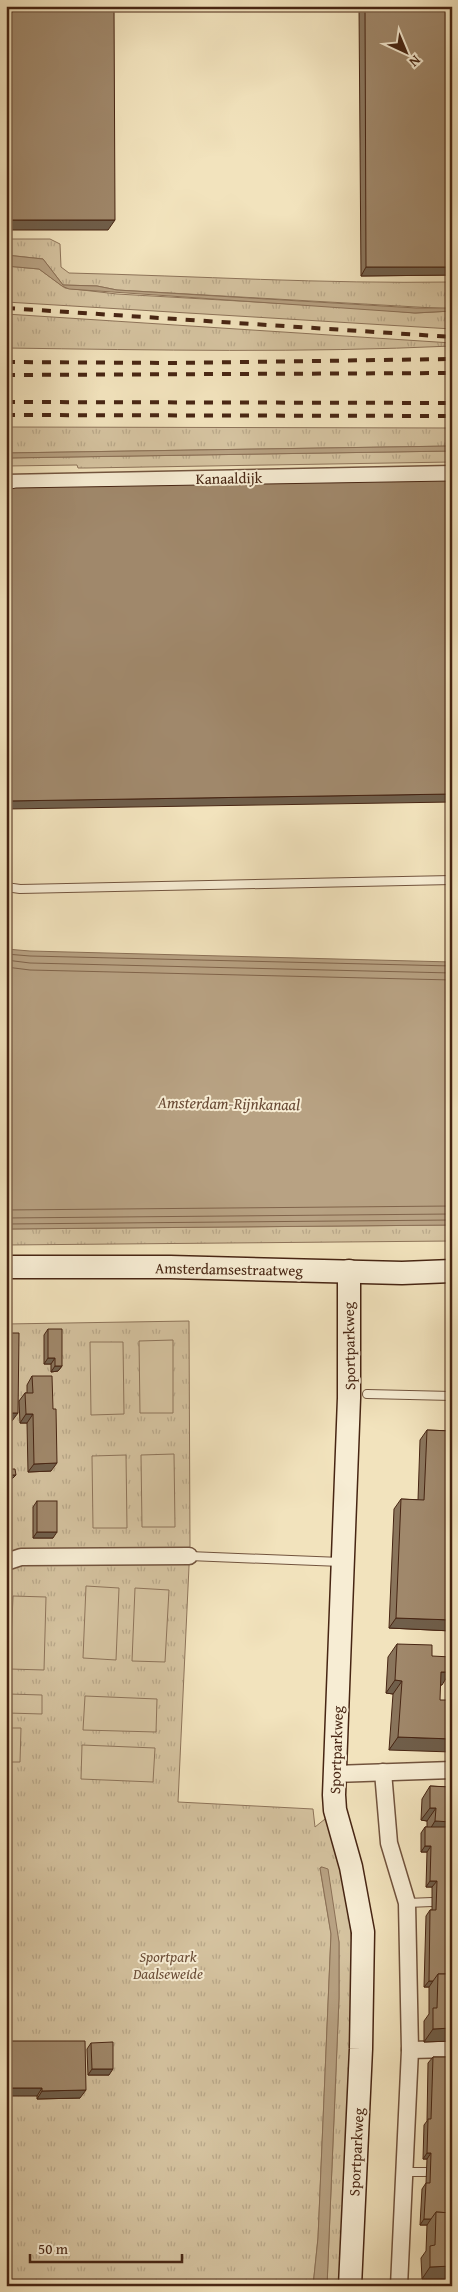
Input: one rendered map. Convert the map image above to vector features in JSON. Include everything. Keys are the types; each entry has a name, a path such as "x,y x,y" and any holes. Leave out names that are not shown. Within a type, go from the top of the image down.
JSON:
{"street":[{"name":"Kanaaldijk","path":"6,483 452,474"},
{"name":"Amsterdamsestraatweg","path":"6,1267 452,1271"},
{"name":"Sportparkweg","path":"349,1271 349,1398 334,1774 336,1810 351,1867 363,1932 361,2049 350,2286"},
{"path":"6,1562 21,1557 189,1556"},
{"path":"334,1774 452,1770"},
{"path":"383,1772 389,1843 407,1903 410,2050 399,2286"},
{"path":"410,2050 452,2049"}],"lane":[{"path":"6,887 20,889 452,880"},
{"path":"367,1394 452,1396"},
{"path":"189,1556 343,1562"},
{"path":"407,1903 432,1902"},
{"path":"403,2172 426,2172"}],"green space":[{"path":"6,239 50,239 60,244 61,267 69,273 308,281 452,282 452,309 117,290 97,286 63,285 43,259 6,255"},
{"path":"6,266 39,269 65,288 117,294 361,308 415,313 452,311 452,329 6,302"},
{"path":"6,314 452,343 452,346 285,350 6,348"},
{"path":"6,427 452,428 452,446 6,453"},
{"path":"452,451 452,462 86,468 78,468 77,465 7,466 6,469 6,458"},
{"path":"452,1225 452,1241 6,1245 6,1229"},
{"name":"Sportpark Daalseweide","path":"189,1321 190,1545 178,1802 313,1809 315,1827 330,1815 349,1913 354,1969 341,2286 327,2286 339,1998 339,1942 322,1867 320,1868 331,1934 318,2238 313,2286 6,2286 6,1324"},
{"path":"173,1340 173,1413 140,1413 139,1341"},
{"path":"90,1342 123,1342 124,1414 91,1415"},
{"path":"174,1454 175,1527 142,1527 141,1455"},
{"path":"126,1455 127,1528 93,1528 92,1456"},
{"path":"86,1586 119,1588 116,1660 83,1658"},
{"path":"135,1588 169,1590 165,1662 132,1661"},
{"path":"13,1596 46,1597 44,1670 10,1669"},
{"path":"9,1694 42,1695 42,1714 8,1713"},
{"path":"85,1696 157,1699 156,1732 83,1730"},
{"path":"6,1728 21,1728 20,1762 6,1762"},
{"path":"82,1745 155,1748 153,1782 81,1779"}],"water":[{"path":"6,255 43,259 63,285 416,308 448,308 452,309 452,311 415,313 69,289 62,286 39,269 6,266"},
{"path":"452,446 452,451 6,458 6,453"},
{"name":"Amsterdam-Rijnkanaal","path":"6,949 452,962 452,1225 6,1229"},
{"path":"320,1868 328,1869 339,1942 339,1998 327,2286 313,2286 318,2238 331,1934"}],"building":[{"path":"6,6 114,6 115,220 6,220"},
{"path":"365,6 452,6 452,267 366,267"},
{"path":"452,481 452,794 6,801 6,490 16,488"},
{"path":"48,1329 62,1329 62,1366 55,1366 55,1358 48,1358"},
{"path":"6,1333 19,1333 18,1413 6,1413"},
{"path":"32,1376 52,1376 53,1409 56,1409 57,1463 34,1464 33,1414 26,1414 25,1393 33,1393"},
{"path":"427,1430 452,1431 452,1620 396,1618 401,1499 424,1500"},
{"path":"9,1469 15,1469 16,1475 9,1475"},
{"path":"37,1501 57,1501 57,1532 37,1532"},
{"path":"397,1644 432,1645 432,1656 451,1657 450,1672 441,1672 440,1700 452,1700 452,1739 398,1737 402,1681 395,1680"},
{"path":"450,1781 452,1781 452,1822 435,1821 436,1808 430,1808 430,1786 450,1787"},
{"path":"425,1827 452,1827 452,1974 438,1974 433,1981 429,1981 430,1910 436,1910 437,1881 430,1881 431,1846 425,1846"},
{"path":"438,1974 452,1974 452,2028 433,2029 433,2008 437,2008"},
{"path":"6,2041 85,2041 86,2090 42,2091 42,2088 6,2088"},
{"path":"113,2042 113,2069 92,2069 91,2043"},
{"path":"433,2057 452,2057 452,2154 450,2184 452,2184 452,2213 436,2212 431,2219 424,2219 426,2183 430,2183 431,2153 427,2153 428,2119 431,2119"},
{"path":"436,2212 452,2213 452,2266 430,2267 430,2246 435,2245"}],"railway":[{"path":"6,308 452,337"},
{"path":"6,362 174,363 452,359"},
{"path":"6,375 452,373"},
{"path":"6,402 452,403"},
{"path":"6,415 452,416"}]}
